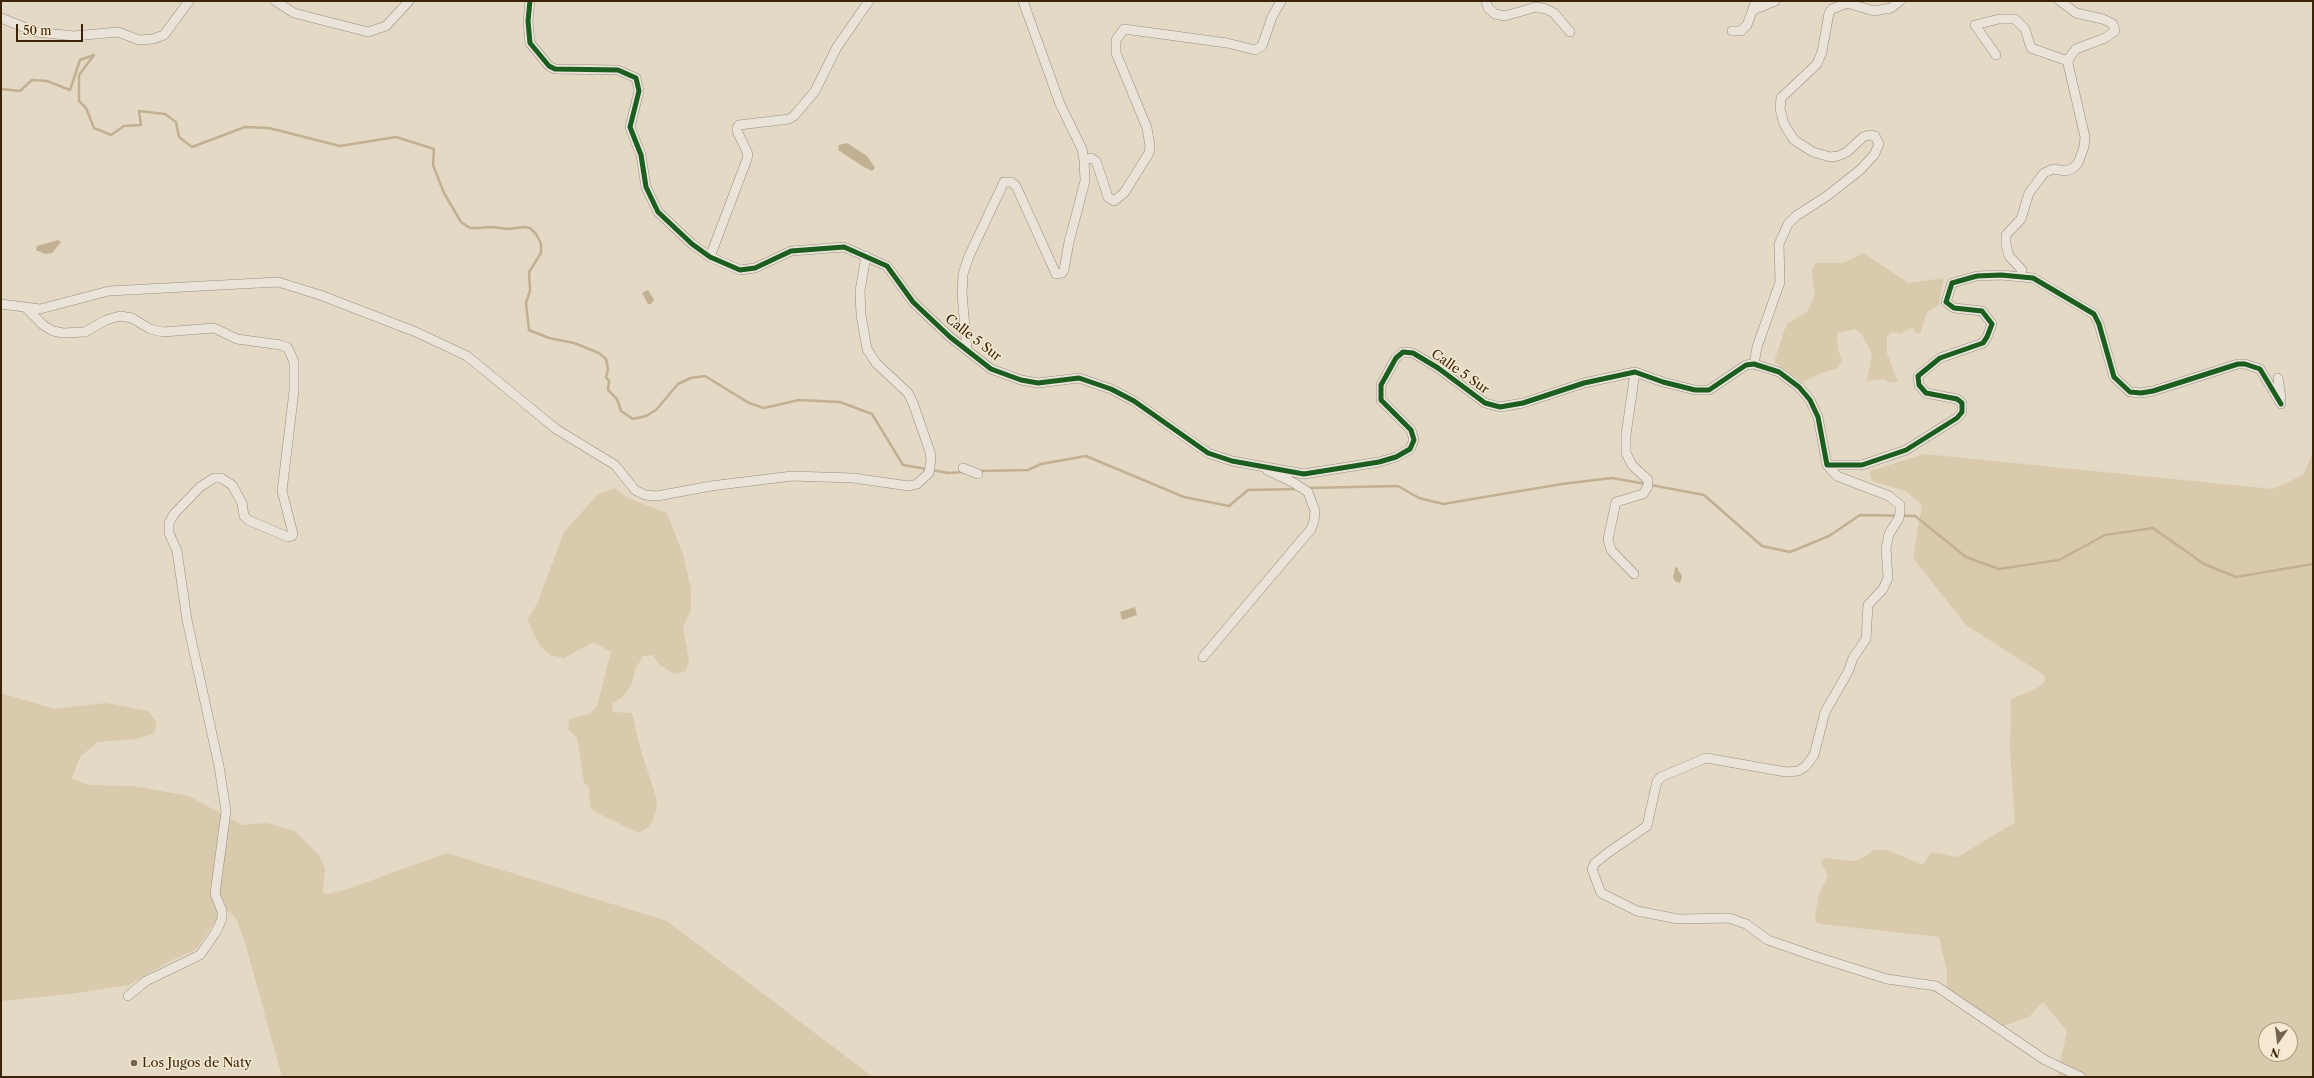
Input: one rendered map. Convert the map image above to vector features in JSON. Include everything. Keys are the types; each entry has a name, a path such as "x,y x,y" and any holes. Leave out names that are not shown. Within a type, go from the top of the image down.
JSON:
{"street":[{"path":"1,18 36,32 74,36 118,32 139,40 153,39 164,35 189,1"},
{"path":"275,1 294,13 368,32 386,26 409,1"},
{"name":"Calle 5 Sur","path":"530,1 528,21 530,43 550,66 555,69 618,70 636,78 639,91 630,127 640,155 646,186 658,212 692,244 710,257 740,270 754,268 791,251 844,247 887,266 913,302 950,337 991,369 1021,380 1038,382 1079,378 1111,389 1134,401 1208,453 1261,467 1282,469 1304,474 1379,462 1410,449 1414,440 1411,430 1381,400 1381,385 1396,358 1403,352 1413,353 1438,368 1485,404 1500,407 1523,403 1584,383 1635,372"},
{"path":"710,257 747,159 748,154 737,128 739,125 789,119 794,116 815,91 837,47 869,1"},
{"path":"967,350 962,294 963,274 969,256 1004,182 1016,186 1056,274 1062,274 1085,181 1084,160 1044,62 1023,1"},
{"path":"1084,160 1091,158 1096,161 1108,197 1114,201 1124,193 1149,152 1150,146 1147,128 1116,53 1116,40 1124,29 1227,43 1255,50 1262,46 1272,17 1281,1"},
{"path":"1486,1 1488,8 1495,14 1505,16 1536,7 1546,8 1554,13 1570,32"},
{"path":"1732,31 1741,31 1747,25 1755,5 1775,1"},
{"path":"2020,276 2022,270 2009,256 2006,245 2006,235 2020,219 2029,193 2044,173 2053,169 2066,170 2073,168 2078,163 2084,147 2084,137 2068,61 2070,55 2076,49 2114,34 2116,29 2113,24 2103,19 2070,10 2060,1"},
{"path":"1754,364 1757,347 1780,282 1778,261 1779,244 1788,224 1796,216 1826,196 1860,170 1874,156 1879,144 1875,136 1870,135 1863,137 1847,152 1838,156 1830,157 1813,152 1794,140 1784,124 1780,109 1781,98 1817,64 1822,52 1829,13 1832,9 1847,4 1874,11 1891,8 1895,2"},
{"path":"1996,55 1975,25 1999,19 2015,19 2026,29 2031,48 2068,61"},
{"path":"1,304 40,309 58,306 109,291 270,282 285,284 320,295 416,332 467,356 556,429 615,465 635,490 645,495 657,496 727,483 792,476 853,478 909,486 917,484 930,471 930,452 908,393 876,363 867,349 861,315 860,291 866,256"},
{"path":"1827,465 1862,465 1906,450 1957,418 1962,412 1962,403 1957,399 1926,393 1919,385 1918,376 1940,358 1983,343 1992,324 1982,311 1954,308 1946,302 1952,283 1977,276 2020,276 2033,278 2050,286 2094,314 2099,324 2114,377 2130,392 2141,394 2238,364 2245,364 2260,369 2281,404 2278,378"},
{"path":"26,308 44,325 53,331 63,333 85,332 106,320 120,316 132,318 150,329 162,332 214,328 237,339 281,345 288,348 294,362 294,391 282,491 293,534 292,536 288,537 248,520 244,516 242,503 232,485 221,478 214,478 200,487 174,514 169,523 169,533 176,551 187,620 224,796 226,811 215,894 222,919 216,932 200,955 146,981 128,996"},
{"path":"1634,574 1611,550 1608,539 1616,502 1644,494 1648,483 1632,465 1626,453 1626,435 1635,372 1663,382 1699,391 1709,390 1746,365 1754,364 1779,372 1799,387 1810,400 1818,417 1827,465 1837,476 1889,496 1900,505 1899,515 1889,534 1886,548 1888,578 1883,589 1868,605 1866,639 1853,658 1848,672 1824,712 1814,755 1806,766 1798,771 1786,772 1706,758 1677,769 1657,781 1647,826 1609,852 1595,863 1592,869 1601,894 1637,911 1678,919 1729,918 1746,924 1768,940 1817,957 1887,979 1936,986 2045,1060 2081,1077"},
{"path":"1203,656 1311,529 1315,511 1308,492 1261,467"},
{"path":"963,468 978,474"}],"shaded area":[{"path":"847,143 867,156 875,168 872,171 838,150 839,145"},
{"path":"58,240 61,242 52,253 45,254 36,250 37,246"},
{"path":"1864,253 1908,283 1944,278 1939,305 1927,312 1920,334 1915,333 1913,327 1900,334 1892,332 1887,336 1887,353 1898,382 1891,383 1884,379 1867,381 1872,354 1862,335 1855,329 1837,333 1838,350 1842,360 1838,368 1821,373 1803,382 1774,362 1788,323 1807,312 1815,295 1812,270 1815,263 1843,263"},
{"path":"648,290 654,300 651,304 648,304 642,293"},
{"path":"2313,453 2313,1077 2057,1077 2067,1031 2043,1002 2029,1017 2003,1026 1947,988 1947,971 1939,937 1821,924 1816,922 1815,917 1818,897 1828,876 1821,863 1824,858 1855,861 1873,850 1888,850 1923,865 1931,852 1958,857 2015,822 2010,750 2011,699 2039,687 2045,681 2044,675 1966,625 1913,558 1922,505 1906,491 1872,481 1870,471 1924,454 2273,489 2303,475"},
{"path":"614,488 628,498 667,513 684,557 691,590 691,610 683,628 689,660 686,671 674,674 660,665 652,655 643,656 636,668 631,686 621,698 612,703 613,712 632,713 639,744 657,800 656,812 653,820 648,827 639,833 595,812 590,807 589,786 584,783 577,738 568,729 569,719 590,714 597,706 611,652 593,642 564,658 550,655 540,646 527,619 537,604 564,532 598,494"},
{"path":"1675,567 1678,568 1682,576 1680,583 1675,581 1673,578"},
{"path":"1135,607 1137,615 1122,620 1120,612"},
{"path":"1,693 54,709 106,703 148,711 157,722 154,733 137,739 97,742 80,757 72,778 88,785 133,786 189,796 242,825 267,823 295,831 319,855 325,868 323,892 327,894 345,890 447,853 667,921 873,1077 282,1077 246,946 237,920 229,911 212,926 197,949 166,963 129,985 70,994 1,1001"}],"waterway":[{"path":"1,89 20,91 32,80 47,81 70,90 80,60 94,55 79,75 79,101 86,108 94,128 111,135 124,126 141,125 139,111 165,114 176,122 179,137 192,147 245,127 269,128 340,146 396,137 434,149 433,165 444,193 461,222 470,228 492,227 508,229 524,227 530,228 536,234 541,243 541,253 529,272 530,291 526,303 529,330 549,338 574,343 599,353 606,359 608,369 606,377 609,381 608,390 617,399 621,411 633,419 646,416 656,410 678,384 691,378 705,376 749,403 764,408 799,400 840,402 872,414 903,465 927,469"},
{"path":"977,471 1028,470 1041,464 1086,456 1184,497 1229,506 1248,490 1297,489"},
{"path":"932,470 948,473 964,472"},
{"path":"1308,488 1398,486 1419,498 1443,504 1562,484 1612,478 1646,484"},
{"path":"1651,485 1704,495 1762,546 1790,552 1829,536 1860,515 1915,516 1966,557 1999,569 2059,560 2105,535 2153,528 2204,564 2236,577 2313,564"}],"cycle path":[{"path":"530,1 528,21 530,43 549,66 555,69 618,70 636,78 639,91 630,127 641,155 646,187 658,212 692,244 710,257 740,270 755,268 791,251 844,247 887,266 913,302 950,337 991,369 1021,380 1038,383 1079,378 1111,389 1134,401 1208,453 1232,461 1304,474 1379,462 1396,457 1410,449 1414,440 1411,430 1381,400 1381,385 1396,358 1403,352 1413,353 1438,368 1485,403 1500,407 1523,403 1584,383 1635,372 1663,382 1695,390 1709,390 1746,365 1754,364 1779,372 1799,387 1810,400 1818,417 1827,465 1862,465 1906,450 1957,418 1962,412 1962,403 1957,399 1926,393 1919,385 1918,376 1940,358 1983,343 1987,337 1992,324 1982,311 1954,308 1946,302 1952,283 1977,276 2001,275 2033,278 2094,314 2099,324 2114,377 2130,392 2141,393 2153,391 2238,364 2245,364 2260,369 2281,404"}],"place":[{"name":"Los Jugos de Naty","path":"134,1063"}]}
